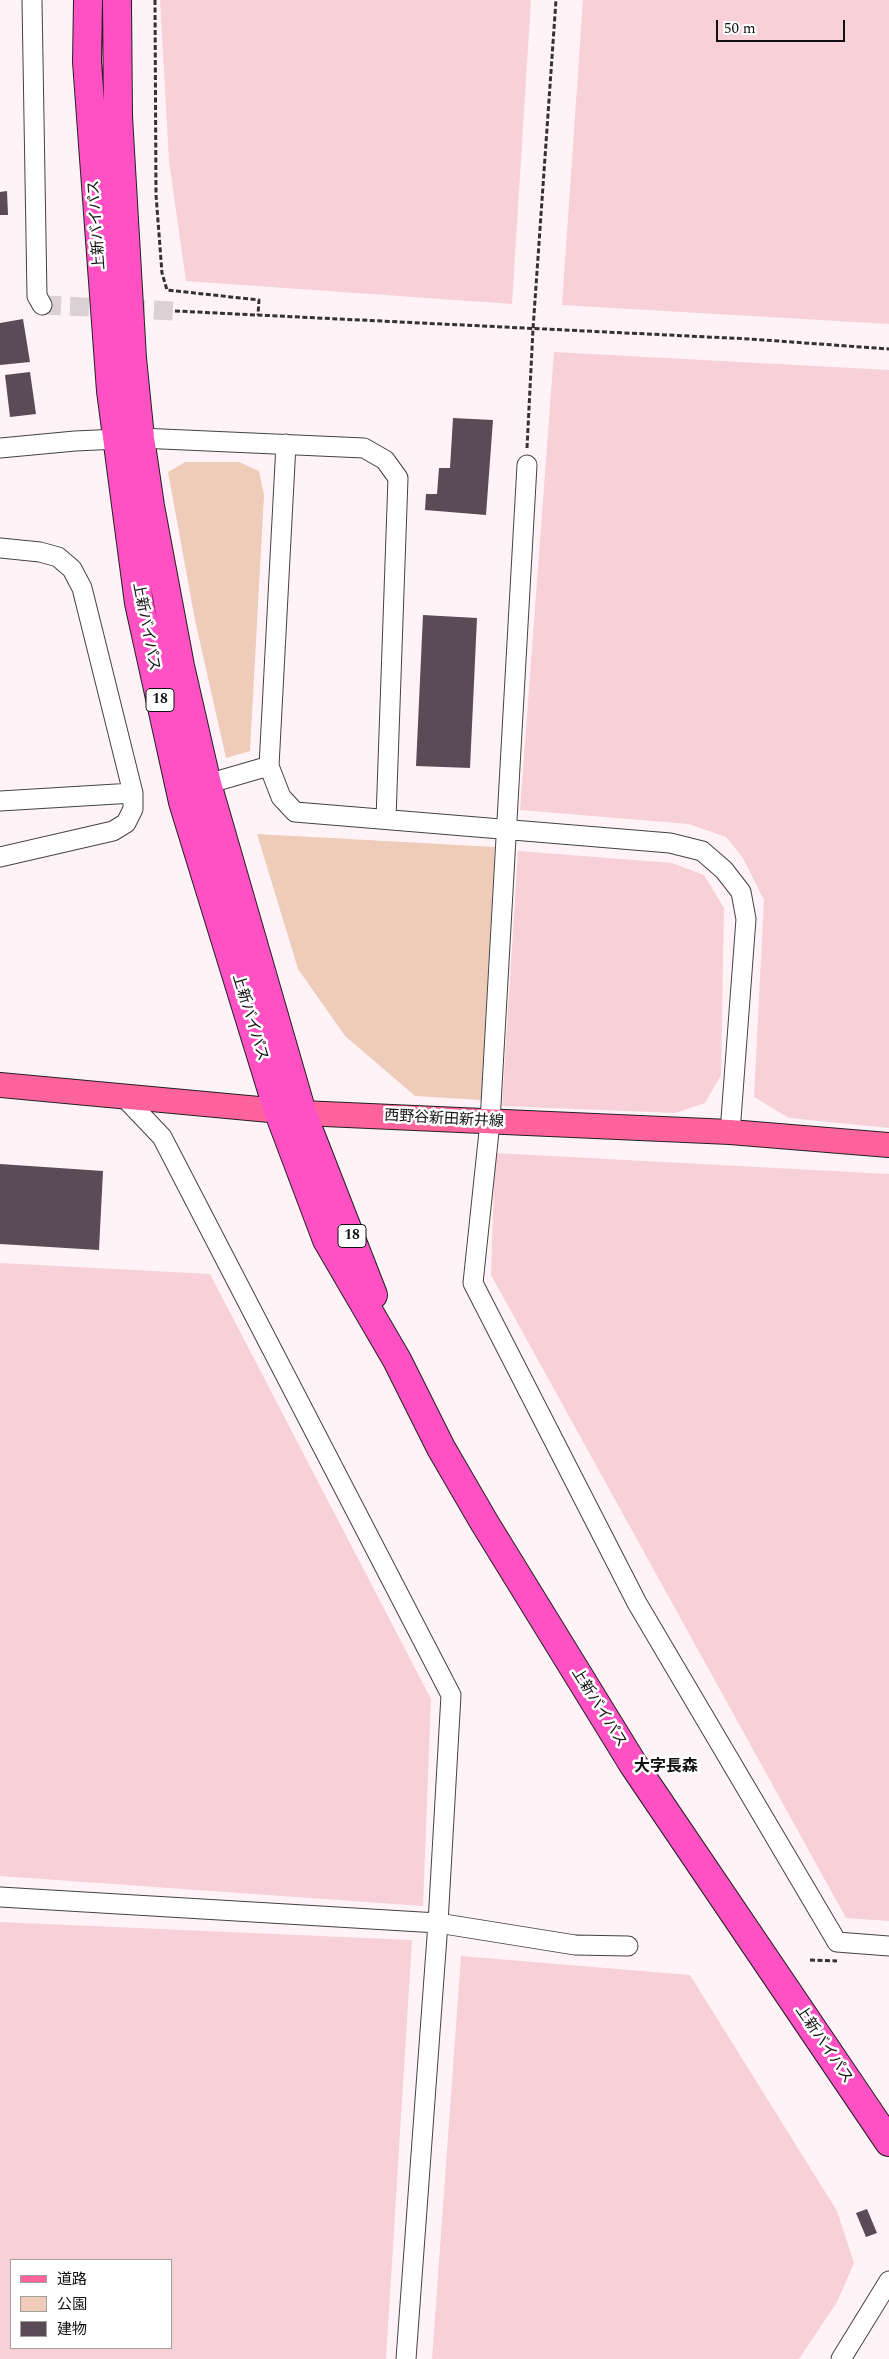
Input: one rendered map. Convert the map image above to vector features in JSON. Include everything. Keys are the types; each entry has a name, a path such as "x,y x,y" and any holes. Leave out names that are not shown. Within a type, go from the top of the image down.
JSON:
{"highway":[{"name":"上新バイパス","path":"88,0 87,62 93,158 128,439 139,603 183,802 290,1111"},
{"name":"上新バイパス","path":"117,0 118,116 132,358 128,439 207,784 290,1111 327,1240 396,1360 445,1456 628,1756 889,2142"}],"main road":[{"name":"西野谷新田新井線","path":"0,1085 290,1111 730,1132 889,1145"}],"street":[{"path":"32,0 37,296 42,305"},
{"path":"0,448 128,439 364,448 385,460 398,478 386,819"},
{"path":"286,444 268,766 281,797 295,812 670,843 702,850 724,870 741,892 746,919 730,1132"},
{"path":"527,465 490,1122 473,1283 637,1602 837,1942 889,1946"},
{"path":"0,548 40,552 58,557 72,569 82,588 133,793 133,809 126,823 113,831 0,857"},
{"path":"207,784 268,766"},
{"path":"0,801 133,793"},
{"path":"122,1095 162,1137 451,1695 438,1923 406,2359"},
{"path":"0,1897 438,1923 575,1945 628,1946"},
{"path":"841,2359 889,2281"}],"path":[{"path":"155,0 156,195 162,273 166,290 259,300 258,315"},
{"path":"527,465 533,330 556,0"},
{"path":"175,311 533,330 750,339 889,349"}],"shaded area":[{"path":"160,0 531,0 512,304 186,281 169,161"},
{"path":"583,0 889,0 889,324 562,305"},
{"path":"554,352 889,370 889,1128 789,1118 754,1097 764,900 743,858 726,837 689,824 520,810"},
{"path":"518,851 672,863 704,875 724,908 721,1075 705,1103 675,1113 502,1106"},
{"path":"495,1153 889,1174 889,1921 846,1918 491,1275"},
{"path":"0,1263 210,1274 431,1699 423,1906 0,1876"},
{"path":"0,1922 412,1940 386,2359 0,2359"},
{"path":"461,1956 690,1975 837,2211 854,2263 837,2302 799,2359 432,2359"}],"green space":[{"path":"185,462 239,462 259,471 264,495 250,751 226,758 195,620 168,472"},
{"path":"257,834 495,847 481,1100 415,1096 345,1036 298,969"}],"building":[{"path":"7,191 8,215 0,215 0,192"},
{"path":"23,319 30,362 0,365 0,323"},
{"path":"30,372 36,414 10,417 5,375"},
{"path":"453,418 493,420 486,515 425,510 426,494 437,494 439,468 450,468"},
{"path":"423,615 477,618 470,768 416,766"},
{"path":"0,1164 103,1171 99,1250 0,1244"},
{"path":"867,2209 877,2233 866,2237 856,2213"}],"tunnel":[{"path":"42,305 175,311"}],"district":[{"name":"大字長森","path":"666,1768"}]}
